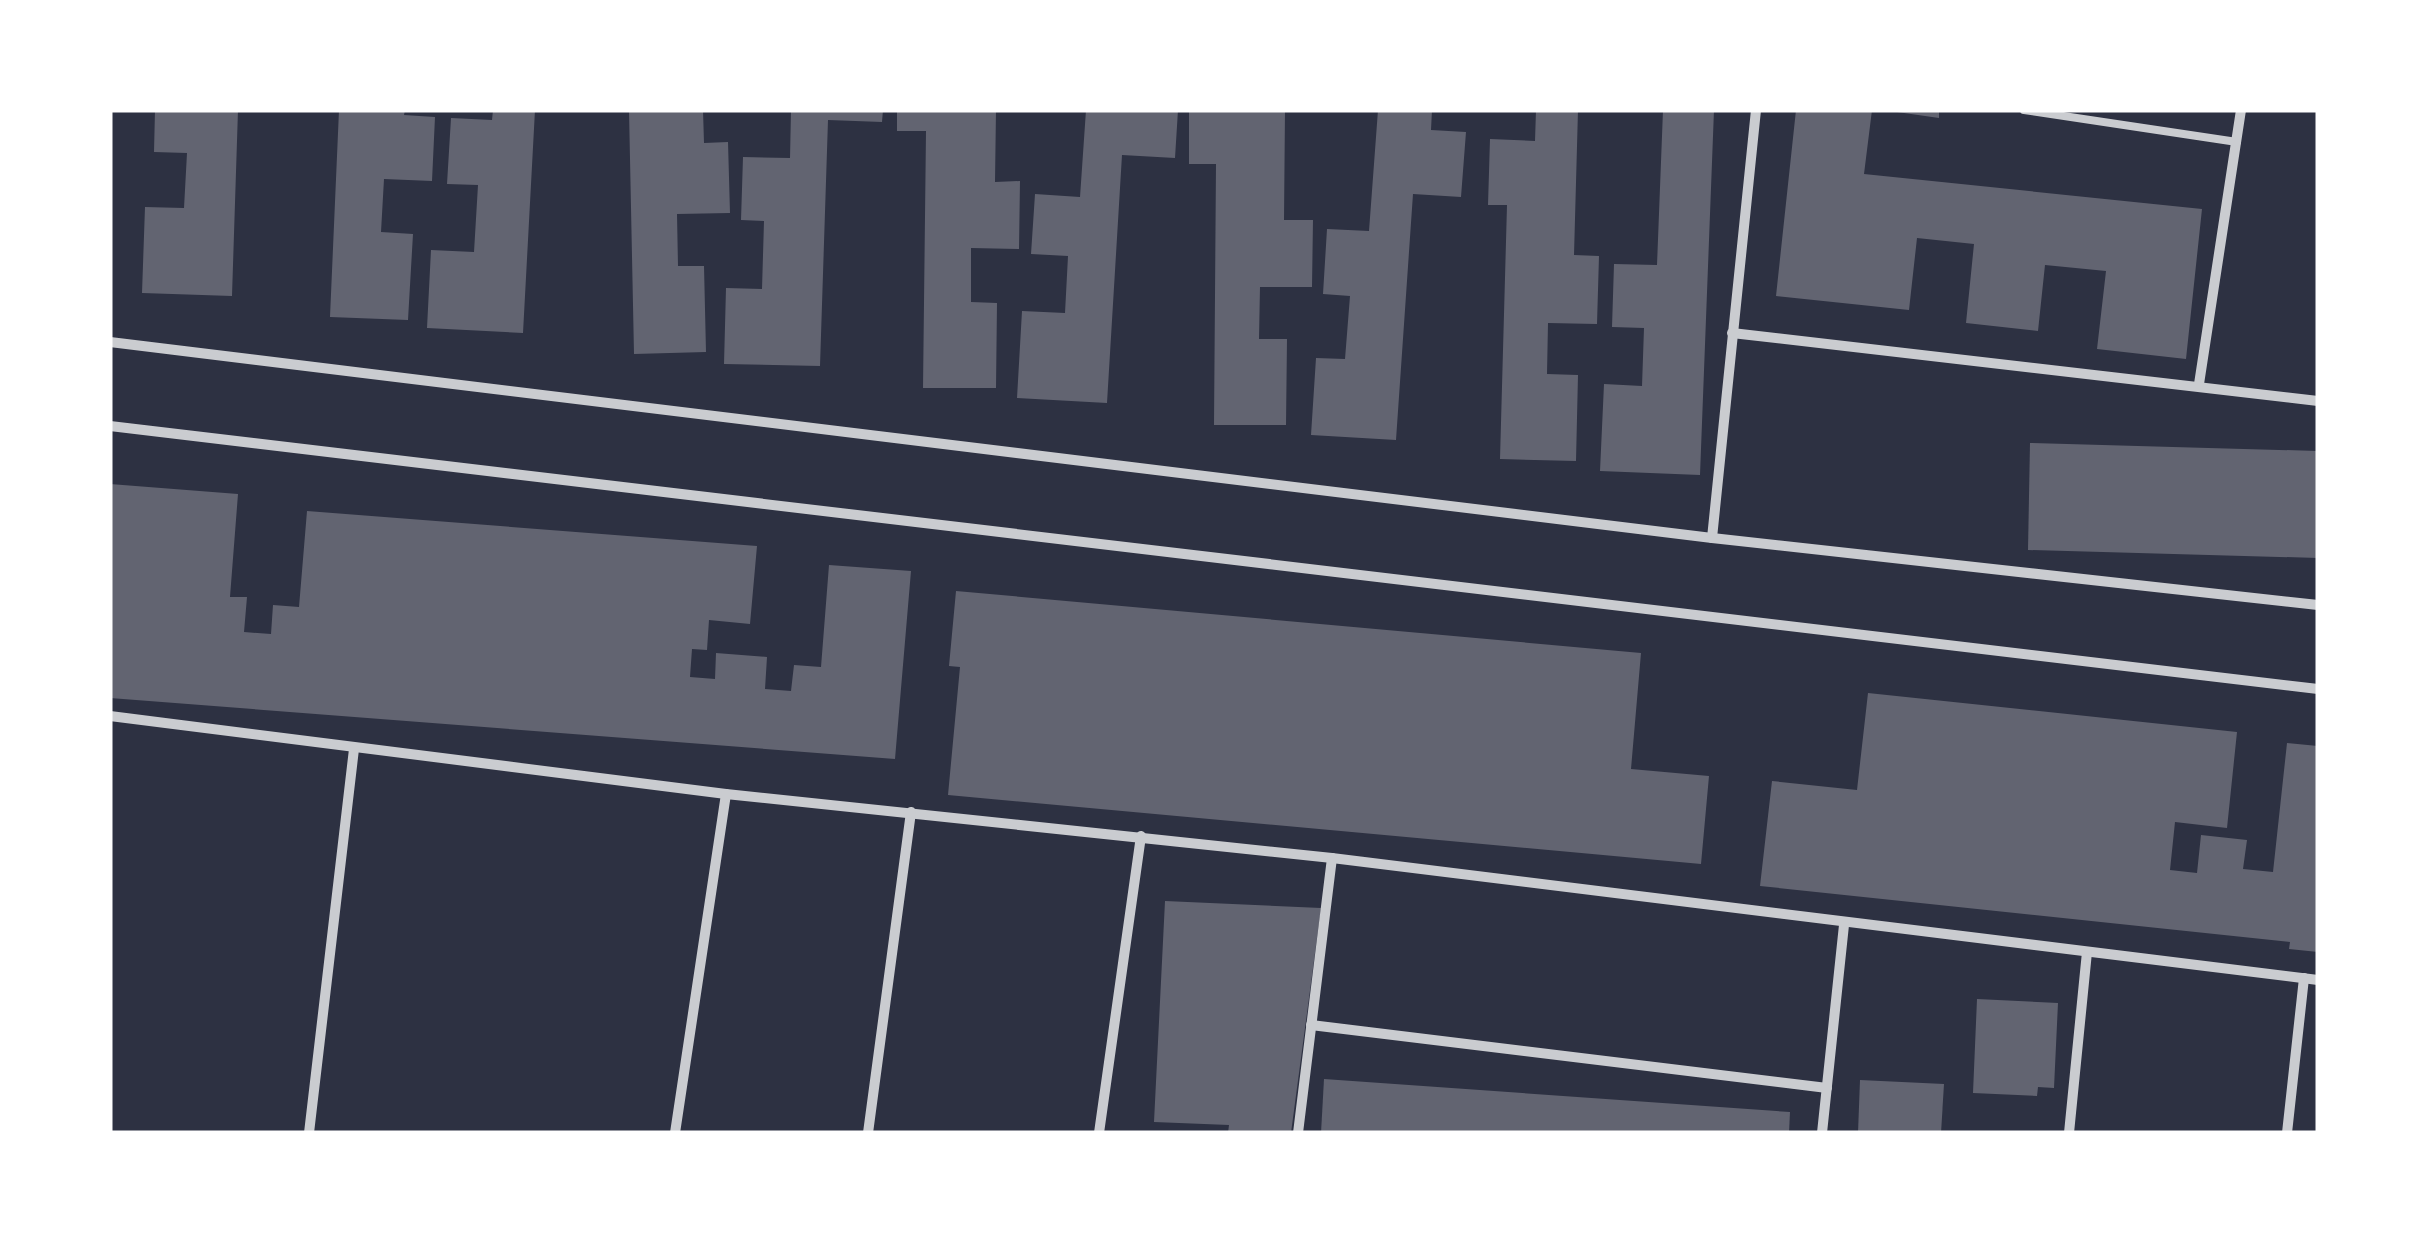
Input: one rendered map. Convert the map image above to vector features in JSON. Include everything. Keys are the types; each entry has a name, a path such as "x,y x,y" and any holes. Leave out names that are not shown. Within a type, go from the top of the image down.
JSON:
{"street":[{"path":"1712,538 1756,110"},
{"path":"2199,384 2241,110"},
{"path":"1732,333 2199,384 2318,401"},
{"path":"110,342 1712,538 2318,605"},
{"path":"110,426 2318,689"},
{"path":"110,716 726,794 1332,858 1844,925 2318,980"},
{"path":"309,1133 354,749"},
{"path":"676,1133 726,794"},
{"path":"868,1133 910,812"},
{"path":"1099,1133 1141,836"},
{"path":"1298,1133 1332,858"},
{"path":"1822,1133 1844,925"},
{"path":"2068,1133 2087,952"},
{"path":"2287,1133 2304,978"},
{"path":"1310,1024 1828,1088"}],"lane":[{"path":"2024,110 2236,142"}],"building":[{"path":"155,110 238,110 232,296 142,293 145,207 184,208 187,153 154,152"},
{"path":"339,110 405,110 404,115 435,117 432,181 384,179 381,232 413,234 408,320 330,317"},
{"path":"493,110 535,110 523,333 427,328 431,250 474,252 478,185 447,184 451,118 492,120"},
{"path":"629,110 703,110 704,143 728,142 730,213 677,214 678,266 704,266 706,352 634,354"},
{"path":"791,110 883,110 882,122 828,120 820,366 724,364 726,288 762,289 764,221 741,220 743,157 790,158"},
{"path":"897,110 996,110 995,182 1020,181 1019,249 971,248 971,302 997,303 996,388 923,388 926,131 897,131"},
{"path":"1086,110 1178,110 1175,158 1122,155 1107,403 1017,398 1022,311 1065,313 1068,256 1031,254 1035,194 1080,197"},
{"path":"1189,110 1285,110 1284,220 1313,220 1312,287 1260,287 1259,339 1287,339 1286,425 1214,425 1216,164 1189,164"},
{"path":"1378,110 1432,110 1431,130 1466,132 1461,197 1413,194 1396,440 1311,435 1316,358 1345,359 1350,296 1323,294 1327,229 1369,231"},
{"path":"1536,110 1578,110 1574,255 1599,256 1597,324 1548,323 1547,374 1578,375 1576,461 1500,459 1507,205 1488,205 1490,139 1535,141"},
{"path":"1663,110 1714,110 1700,475 1600,471 1604,384 1642,386 1644,328 1612,327 1614,264 1657,265"},
{"path":"1796,110 1872,110 1864,174 2202,209 2186,359 2097,349 2106,271 2045,265 2038,331 1966,323 1974,244 1917,238 1909,310 1776,296"},
{"path":"1883,110 1939,110 1939,118"},
{"path":"2030,443 2318,451 2318,558 2028,550"},
{"path":"110,484 238,494 230,597 247,597 244,632 271,634 273,605 299,607 307,511 757,546 750,624 709,620 707,650 692,649 690,677 715,679 716,653 767,657 765,689 791,691 794,665 821,667 829,565 911,571 895,759 110,698"},
{"path":"956,591 1641,653 1631,769 1709,776 1701,864 948,795 960,667 949,666"},
{"path":"1868,693 2237,732 2227,828 2175,822 2170,870 2197,873 2201,835 2247,840 2243,869 2273,872 2287,743 2318,746 2318,952 2289,949 2290,942 1760,886 1772,781 1857,790"},
{"path":"1165,901 1321,908 1291,1133 1228,1133 1229,1125 1154,1122"},
{"path":"1977,999 2058,1003 2054,1088 2038,1087 2037,1096 1973,1093"},
{"path":"1324,1079 1790,1112 1789,1133 1321,1133"},
{"path":"1860,1080 1944,1084 1941,1133 1858,1133"}]}
